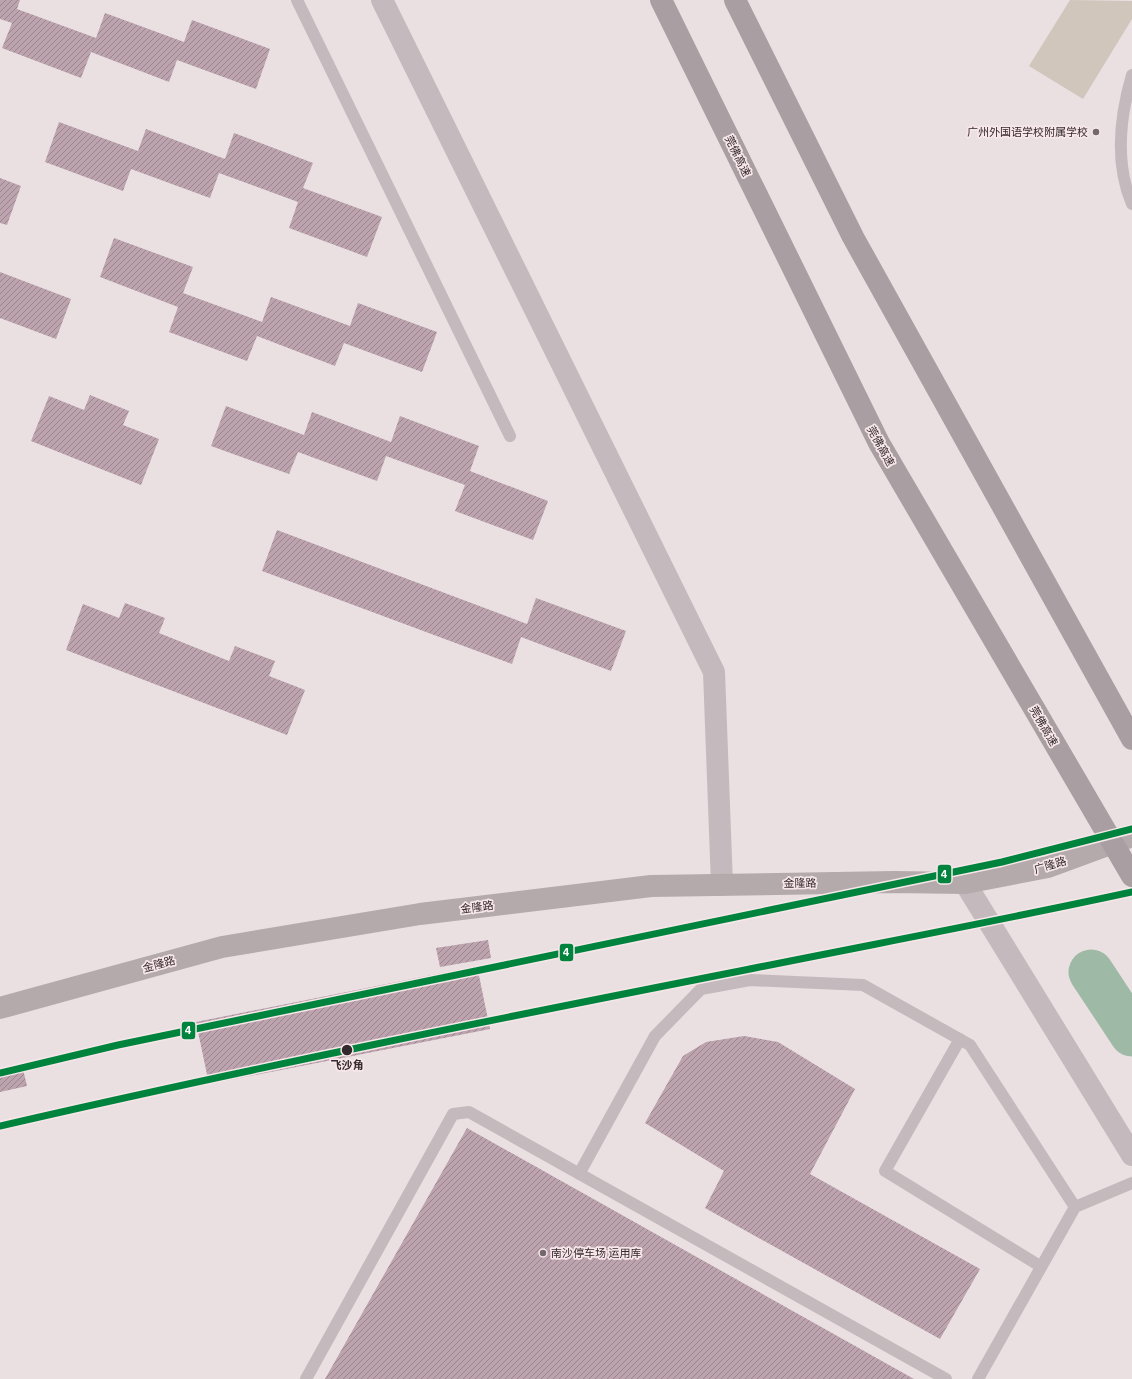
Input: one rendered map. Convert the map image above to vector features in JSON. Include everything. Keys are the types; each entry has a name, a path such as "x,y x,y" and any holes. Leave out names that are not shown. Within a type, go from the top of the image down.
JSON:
{"highway":[{"name":"莞佛高速","path":"662,0 879,443 1132,876"},
{"path":"735,0 853,237 1132,739"}],"main road":[{"name":"广隆路","path":"965,883 1048,867 1132,836"},
{"name":"金隆路","path":"0,1008 222,947 428,913 651,886 894,882 965,883"}],"street":[{"path":"382,0 714,672 722,885"},
{"path":"965,883 1132,1155"}],"lane":[{"path":"297,0 510,436"},
{"path":"1132,75 1125,100 1121,134 1123,169 1132,204"},
{"path":"579,1174 655,1036 701,989 750,980 863,986 970,1045 1075,1207"},
{"path":"960,1039 885,1171 1040,1266"},
{"path":"306,1379 453,1114 469,1112 946,1379"},
{"path":"978,1379 1040,1266 1075,1207 1132,1183"}],"shaded area":[{"path":"1070,0 1132,1 1132,19 1083,99 1029,66"}],"building":[{"path":"0,0 20,0 17,9 96,38 105,13 184,42 192,20 270,49 256,89 177,60 169,82 91,52 81,78 2,48 12,23 0,19"},
{"path":"59,122 138,151 146,129 225,159 234,133 313,163 303,188 382,217 367,257 289,228 298,202 219,173 210,198 131,169 123,191 45,162"},
{"path":"0,178 21,186 7,225 0,223"},
{"path":"114,238 193,267 183,293 262,322 271,297 350,326 358,303 437,332 422,372 344,343 335,366 257,336 247,361 169,332 178,307 100,277"},
{"path":"0,272 71,299 56,339 0,318"},
{"path":"90,395 129,411 123,425 159,439 141,485 31,441 49,396 84,410"},
{"path":"226,406 304,435 312,412 391,442 400,416 479,446 470,471 548,501 533,540 455,511 465,485 386,456 377,481 298,452 289,474 211,446"},
{"path":"277,530 527,624 536,598 626,631 611,671 521,637 512,664 262,571"},
{"path":"125,603 165,618 159,633 229,661 235,646 275,661 269,676 305,690 287,735 66,650 83,604 119,618"},
{"path":"488,940 491,958 440,967 436,948"},
{"name":"飞沙角","path":"477,966 490,1029 209,1084 196,1022"},
{"path":"744,1036 778,1042 855,1089 810,1174 980,1269 940,1339 705,1208 724,1171 645,1123 683,1056 706,1042"},
{"path":"22,1065 27,1086 0,1092 0,1070"},
{"name":"南沙停车场 运用库","path":"467,1128 914,1379 325,1379"}],"waterway":[{"path":"1091,972 1132,1034"}],"transit line":[{"name":"4","path":"0,1073 118,1045 1002,862 1132,829"},
{"name":"4","path":"0,1126 186,1084 372,1045 1132,892"}],"place":[{"name":"广州外国语学校附属学校","path":"1096,132"},
{"name":"飞沙角","path":"347,1050"},
{"name":"南沙停车场 运用库","path":"543,1253"}]}
